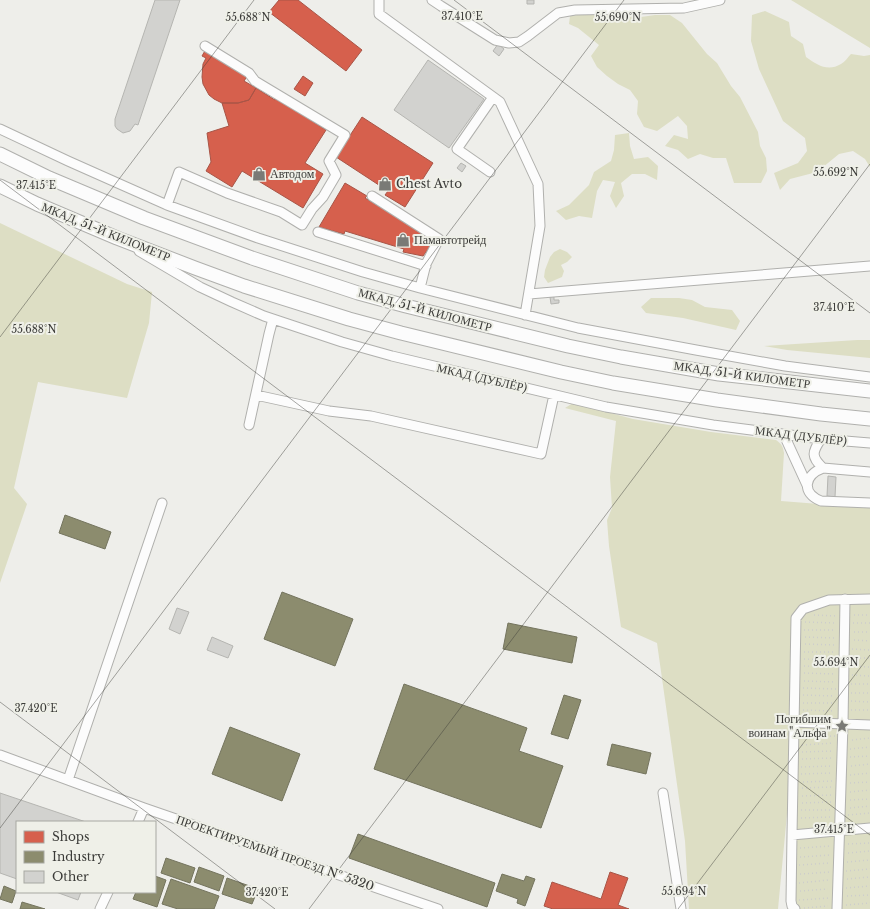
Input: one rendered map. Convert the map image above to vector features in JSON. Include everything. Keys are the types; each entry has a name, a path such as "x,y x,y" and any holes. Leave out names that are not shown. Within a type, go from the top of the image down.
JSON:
{"highway":[{"name":"МКАД, 51-Й КИЛОМЕТР","path":"0,154 49,178 151,220 252,258 358,293 568,346 629,358 719,374 859,391 870,391"},
{"name":"МКАД, 51-Й КИЛОМЕТР","path":"0,186 37,204 117,238 244,286 349,319 401,333 612,383 717,400 870,419"}],"street":[{"path":"379,0 379,14 500,102 538,184 540,226 525,315"},
{"path":"432,0 495,40 509,43 519,42 558,13 575,10 684,8 720,0"},
{"path":"167,205 179,172 227,193 280,212 302,225 312,209 323,197 336,175 329,161 345,135 255,81 249,73 205,46"},
{"path":"490,172 457,149 493,97"},
{"path":"0,129 167,205 280,245 363,272 578,328 785,366 870,377"},
{"path":"372,196 439,239 426,266 420,288"},
{"path":"318,232 426,266"},
{"name":"МКАД (ДУБЛЁР)","path":"117,238 200,287 232,302 273,319 342,342 392,356 606,407 784,435 870,443"},
{"path":"529,294 870,266"},
{"path":"249,425 273,319"},
{"path":"256,395 329,411 371,416 541,454 554,395"},
{"path":"784,435 808,492 814,498 821,501 870,503"},
{"path":"821,439 816,447 814,455 816,462 823,468"},
{"path":"806,485 810,476 823,468 870,472"},
{"path":"68,780 162,503"},
{"path":"837,909 843,724 845,599"},
{"path":"793,905 791,883 795,662 803,609 829,600 870,599"},
{"path":"793,722 870,725"},
{"name":"ПРОЕКТИРУЕМЫЙ ПРОЕЗД № 5320","path":"0,755 144,808 438,909"},
{"path":"663,794 681,909"},
{"path":"138,821 144,808"},
{"path":"792,835 870,828"},
{"path":"100,909 108,893"}],"path":[{"path":"844,664 870,615"},
{"path":"844,664 870,624"},
{"path":"844,664 870,632"},
{"path":"795,662 844,664 870,641"},
{"path":"795,662 844,664 870,650"},
{"path":"795,662 844,664 870,658"},
{"path":"795,662 844,664"},
{"path":"795,662 844,664"},
{"path":"795,662 844,664"},
{"path":"795,662 844,664"},
{"path":"795,662 844,664"},
{"path":"795,662 844,664"},
{"path":"795,662 844,664"},
{"path":"795,662 844,664 870,667"},
{"path":"795,662 844,664 870,676"},
{"path":"795,662 844,664 870,684"},
{"path":"795,662 844,664 870,693"},
{"path":"844,664 870,702"},
{"path":"844,664 870,710"},
{"path":"841,779 870,738"},
{"path":"793,778 841,779 870,747"},
{"path":"793,778 841,779 870,756"},
{"path":"793,778 841,779 870,764"},
{"path":"793,778 841,779 870,773"},
{"path":"793,778 841,779"},
{"path":"793,778 841,779"},
{"path":"793,778 841,779"},
{"path":"793,778 841,779 870,782"},
{"path":"793,778 841,779 870,790"},
{"path":"793,778 841,779 870,799"},
{"path":"793,778 841,779 870,806"},
{"path":"793,778 841,779 870,813"},
{"path":"792,857 838,852 870,843"},
{"path":"792,857 838,852 870,851"},
{"path":"792,857 838,852 870,860"},
{"path":"791,883 870,877"},
{"path":"793,905 837,897 870,895"}],"green space":[{"path":"791,0 870,0 870,48"},
{"path":"765,11 789,22 791,36 803,44 806,57 818,65 832,67 845,61 851,54 864,56 870,55 870,167 865,159 853,151 839,154 817,172 790,179 780,190 774,173 798,163 807,151 805,138 783,121 759,69 751,41 752,15"},
{"path":"585,14 641,17 670,15 682,23 707,54 717,63 731,86 740,97 758,132 760,146 766,158 767,171 761,183 734,183 726,158 713,158 700,154 688,159 678,150 665,146 674,135 688,139 687,126 678,116 657,131 644,127 637,114 638,101 630,90 618,84 597,67 591,56 599,45 578,28 569,24 570,16"},
{"path":"629,133 630,146 634,159 648,157 658,166 657,180 645,174 632,174 621,183 624,196 616,208 610,196 615,182 603,180 597,191 592,218 579,216 566,220 556,211 569,205 589,185 594,172 611,161 614,150 615,135"},
{"path":"0,223 127,284 152,292 149,323 127,398 38,382 14,488 27,504 0,583"},
{"path":"560,249 567,252 572,257 561,265 564,271 562,277 548,283 544,277 545,270 550,257 554,252"},
{"path":"651,298 679,298 692,300 705,307 732,310 740,321 736,330 683,318 646,313 641,307"},
{"path":"870,340 870,358 787,350 764,346"},
{"path":"573,403 633,419 711,432 776,440 782,446 784,453 781,501 870,508 870,909 788,909 787,814 778,909 689,909 685,841 657,643 621,627 609,546 607,520 612,508 610,477 616,421 565,408"}],"building: Shops":[{"path":"279,0 298,0 362,50 346,71 269,12"},
{"path":"206,49 248,75 244,81 256,88 249,100 238,103 222,103 209,95 203,84 202,77 203,64 206,58 202,56"},
{"path":"303,76 313,83 305,96 294,89"},
{"path":"256,88 275,100 276,98 326,130 305,163 323,174 303,208 242,171 232,187 206,171 211,162 207,133 229,126 222,103 238,103 249,100"},
{"path":"362,117 433,163 405,207 385,195 388,191 336,157"},
{"path":"345,183 367,196 365,198 435,240 423,256 403,252 404,249 345,231 344,234 319,227"},
{"path":"610,872 628,878 618,905 629,909 553,909 544,906 552,882 601,899"}],"building: Industry":[{"path":"65,515 111,532 105,549 59,533"},
{"path":"282,592 353,619 335,666 264,639"},
{"path":"508,623 577,637 572,663 503,649"},
{"path":"404,684 527,728 519,751 563,766 541,828 374,769"},
{"path":"564,695 581,700 568,739 551,734"},
{"path":"230,727 300,754 282,801 212,774"},
{"path":"612,744 651,753 646,774 607,765"},
{"path":"358,834 495,883 487,907 349,858"},
{"path":"166,858 195,868 190,883 161,873"},
{"path":"199,867 224,876 219,891 194,882"},
{"path":"502,874 524,881 526,876 535,879 525,906 517,903 518,899 496,891"},
{"path":"156,876 166,880 157,907 133,899 136,893 156,893"},
{"path":"227,878 258,889 252,904 222,894"},
{"path":"171,879 219,896 214,909 178,909 162,904"},
{"path":"4,886 16,891 12,903 0,899"},
{"path":"22,902 45,909 20,909"}],"building: Other":[{"path":"155,0 180,0 138,125 135,124 130,131 123,133 115,126 115,119"},
{"path":"527,0 534,0 534,4 527,4"},
{"path":"498,44 504,49 499,56 493,51"},
{"path":"428,60 484,99 449,148 394,110"},
{"path":"461,163 466,166 462,172 457,168"},
{"path":"554,296 554,300 559,300 559,303 551,304 550,297"},
{"path":"828,476 836,477 835,497 827,496"},
{"path":"177,608 189,612 180,634 169,629"},
{"path":"212,637 233,646 228,658 207,650"},
{"path":"0,793 83,821 16,821 16,879 0,873"},
{"path":"59,893 81,893 78,900"}],"place":[{"name":"Автодом","path":"259,174"},
{"name":"Chest Avto","path":"385,184"},
{"name":"Памавтотрейд","path":"403,240"},
{"name":"Погибшим воинам \"Альфа\"","path":"842,726"}]}
